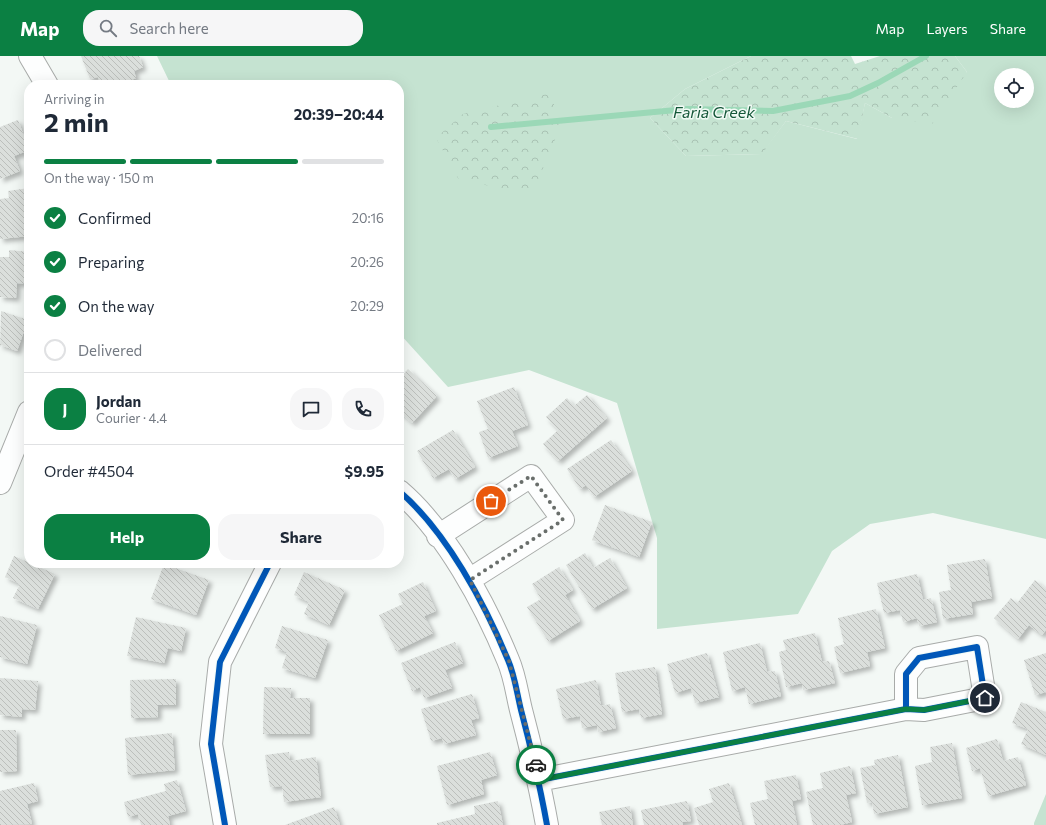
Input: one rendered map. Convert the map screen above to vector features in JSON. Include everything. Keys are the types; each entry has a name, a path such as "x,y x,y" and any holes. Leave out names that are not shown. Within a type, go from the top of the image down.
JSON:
{"street":[{"path":"30,56 44,80"},
{"path":"2,473 24,423"},
{"path":"438,536 531,476 563,520 470,580"},
{"path":"404,496 438,536 470,580 509,661 539,780 547,825"},
{"path":"226,825 211,744 220,662 267,568"},
{"path":"539,780 906,709"}],"green space":[{"path":"157,56 751,56 685,89 650,118 686,156 761,154 786,121 857,139 865,103 892,118 967,72 955,56 1046,56 1046,539 933,513 870,524 832,551 798,614 657,629 657,538 617,403 529,370 448,387 404,339 404,80 169,80"},
{"path":"751,56 851,56 855,64 880,56 955,56 967,72 932,124 892,118 865,103 858,139 786,121 762,154 686,156 650,118 685,89"},
{"path":"551,93 560,128 532,194 459,180 436,138 463,114"},
{"path":"1046,794 1046,825 1034,825 1034,823"}],"building":[{"path":"81,56 139,56 143,67 134,71 136,78 131,80 99,80 98,77 90,79"},
{"path":"18,120 24,136 24,152 14,156 20,171 0,179 0,127"},
{"path":"24,189 24,237 0,239 0,199 9,198 8,191"},
{"path":"9,250 24,252 24,284 17,283 16,298 0,297 0,257 9,257"},
{"path":"1,311 24,319 24,331 17,351 1,345 0,348"},
{"path":"408,369 437,396 412,423 404,416 404,373"},
{"path":"514,387 528,425 512,431 518,446 488,458 479,432 488,429 477,401"},
{"path":"587,395 607,418 558,461 543,444 558,430 546,417 567,398 574,406"},
{"path":"453,430 475,467 455,479 449,469 433,478 417,451"},
{"path":"611,440 632,471 594,497 586,485 580,489 567,469"},
{"path":"605,505 652,522 639,557 592,540"},
{"path":"585,553 593,568 610,558 627,588 592,609 566,565"},
{"path":"14,556 24,560 24,568 41,568 55,574 38,609 13,598 20,584 5,577"},
{"path":"985,559 992,598 971,602 973,614 943,619 939,592 951,590 947,565"},
{"path":"559,567 573,590 565,595 580,621 548,641 527,607 541,599 532,584"},
{"path":"163,568 175,568 209,580 196,615 151,599"},
{"path":"304,572 345,590 329,625 304,614 309,602 294,595"},
{"path":"917,574 923,600 931,598 937,622 919,626 917,618 903,622 900,610 884,613 877,583"},
{"path":"1035,580 1046,589 1046,630 1042,635 1029,625 1018,639 994,618 1011,598 1017,603"},
{"path":"423,582 436,611 424,616 433,633 396,651 379,615 403,604 398,594"},
{"path":"876,609 885,648 867,652 870,666 840,673 834,647 844,644 838,618"},
{"path":"0,616 37,625 27,664 0,657"},
{"path":"136,617 186,628 181,651 168,648 164,663 127,656"},
{"path":"282,626 328,640 315,678 282,668 287,652 275,648"},
{"path":"815,633 822,662 829,661 835,683 803,690 802,683 786,687 779,652 786,650 783,640"},
{"path":"455,642 463,663 445,670 452,688 424,698 420,687 412,691 401,663"},
{"path":"760,643 767,672 775,671 781,696 749,704 745,687 732,691 723,652"},
{"path":"707,653 719,697 695,703 691,688 675,693 667,664"},
{"path":"1046,653 1046,692 1035,695 1024,660"},
{"path":"655,667 662,714 641,718 639,709 622,712 615,673"},
{"path":"0,678 38,681 35,710 22,709 22,717 0,715"},
{"path":"176,679 176,705 158,705 158,717 131,718 130,680"},
{"path":"596,680 601,706 610,704 616,728 598,732 597,725 582,728 580,716 563,719 556,689"},
{"path":"264,687 291,688 290,698 310,698 310,734 263,734"},
{"path":"472,694 479,718 471,720 476,735 444,744 442,738 431,741 421,709"},
{"path":"1021,702 1046,712 1046,755 1021,744 1028,729 1012,723"},
{"path":"0,730 16,730 17,771 0,772"},
{"path":"172,733 175,770 128,775 125,738"},
{"path":"997,739 1003,761 1018,757 1026,785 988,796 980,768 972,771 966,748"},
{"path":"952,743 962,798 922,805 915,766 932,762 930,747"},
{"path":"289,752 290,761 316,757 321,797 284,802 282,786 270,787 265,755"},
{"path":"490,752 497,775 481,780 484,794 447,805 437,766"},
{"path":"898,755 908,807 874,814 872,802 867,803 860,768 875,765 874,760"},
{"path":"850,766 856,793 846,795 852,822 840,825 813,825 806,792 823,788 820,773"},
{"path":"796,775 801,799 792,801 797,825 755,825 750,803 768,799 764,781"},
{"path":"177,780 186,811 168,816 170,825 141,825 138,814 128,817 124,802 166,791 164,784"},
{"path":"34,783 38,801 27,804 32,824 0,825 0,791"},
{"path":"729,783 742,825 699,825 694,808 713,802 709,789"},
{"path":"498,801 503,825 437,825 437,823 475,814 474,806"},
{"path":"687,801 691,821 682,822 683,825 644,825 641,810"},
{"path":"630,806 633,825 602,825 599,812"},
{"path":"334,807 340,825 285,825"}],"waterway":[{"name":"Faria Creek","path":"491,127 687,109 773,111 850,96 878,83 926,56"}],"cycle path":[{"path":"404,496 433,526 448,547 476,592 499,638 514,679 547,825"},
{"path":"225,825 211,744 220,662 267,568"},
{"path":"539,780 906,709 924,710 985,698 977,647 919,658 906,674 906,709"}],"way so far":[{"path":"491,501 531,476 563,520 470,580 509,661 536,765"}],"route":[{"path":"536,765 539,780 906,709 924,710 985,698"}]}
